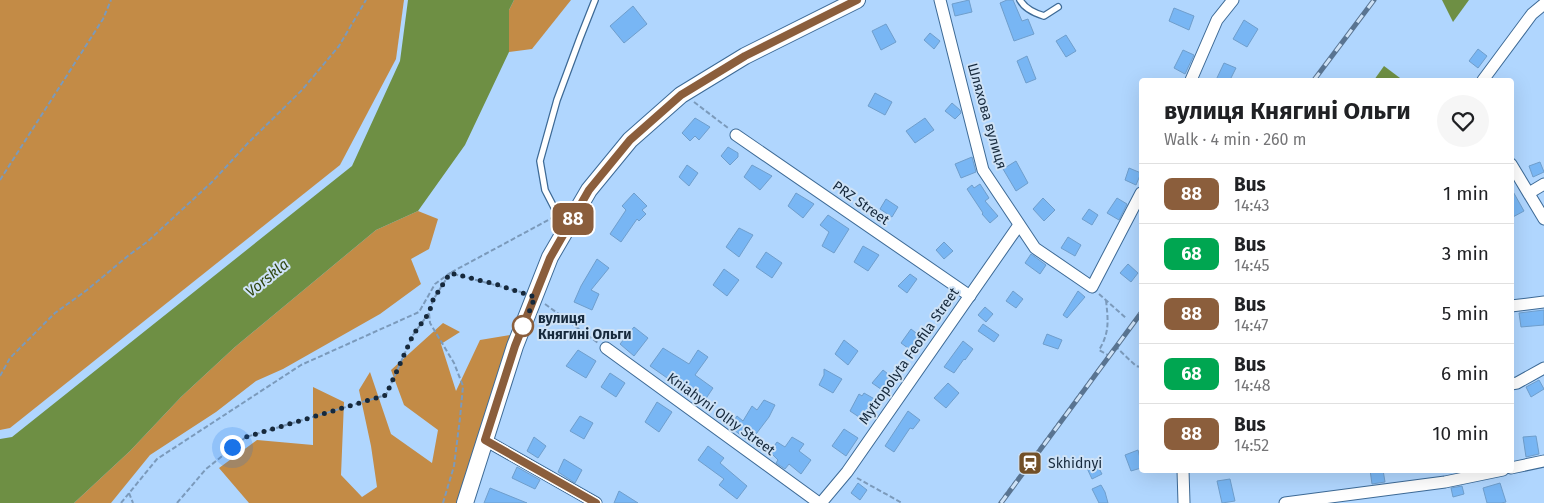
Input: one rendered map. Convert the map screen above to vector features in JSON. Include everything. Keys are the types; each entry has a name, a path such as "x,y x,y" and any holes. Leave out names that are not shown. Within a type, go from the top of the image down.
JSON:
{"main road":[{"path":"465,503 515,346 564,220 630,140 681,95 745,56 857,0"}],"street":[{"name":"Шляхова вулиця","path":"940,0 984,170 1035,248 1092,287"},
{"path":"1192,78 1217,20 1233,0"},
{"path":"1484,78 1532,14 1544,4"},
{"name":"PRZ Street","path":"736,135 970,296"},
{"path":"1514,169 1544,219"},
{"path":"1529,193 1544,184"},
{"path":"1092,287 1139,197"},
{"name":"Mytropolyta Feofila Street","path":"820,503 846,472 1019,225"},
{"path":"1514,306 1544,302"},
{"name":"Kniahyni Olhy Street","path":"606,348 820,503"},
{"path":"1514,384 1544,368"},
{"path":"485,440 596,503"},
{"path":"1514,467 1544,461"},
{"path":"1183,473 1184,503"},
{"path":"1285,503 1445,482 1488,473"}],"lane":[{"path":"564,220 545,190 540,161 557,100 596,0"},
{"path":"1020,0 1033,13 1044,16 1058,7"}],"path":[{"path":"0,180 103,19 111,0"},
{"path":"0,376 10,358 55,313 147,242 213,181 248,143 302,90 339,46 366,0"},
{"path":"700,106 736,135"},
{"path":"121,503 157,459 301,365 419,312 436,284 450,273 550,219 564,220"},
{"path":"450,273 495,284 535,297 606,348"},
{"path":"177,503 206,469 246,437 386,395 413,335 429,313 433,300 450,273"},
{"path":"1092,287 1127,319"},
{"path":"1106,300 1108,324 1105,340 1099,350 1108,355"},
{"path":"429,313 430,323 454,363 462,386 454,466 443,503"},
{"path":"999,503 1115,346 1139,367"},
{"path":"846,472 902,503"},
{"path":"129,493 134,503"}],"shaded area":[{"path":"0,0 404,0 396,59 340,165 10,428 0,430"},
{"path":"514,0 571,0 532,49 509,52 509,10"},
{"path":"418,211 438,219 429,249 411,259 421,284 380,314 283,369 256,381 216,412 150,455 111,503 74,503 130,451 181,397 235,347 376,230"},
{"path":"443,323 460,332 441,344 456,391 480,340 510,335 457,503 249,503 219,468 257,440 313,445 313,387 344,402 341,475 362,497 377,487 371,446 359,390 370,372 391,434 432,463 438,430 404,405 391,370"}],"water":[{"name":"Vorskla","path":"408,0 514,0 509,10 509,52 465,145 418,211 376,230 235,347 181,397 130,451 74,503 0,503 0,439 12,437 352,166 400,61"},
{"path":"1442,0 1469,0 1453,22"},
{"path":"1384,66 1400,78 1375,78"}],"building":[{"path":"969,0 972,12 955,16 952,4"},
{"path":"1013,0 1022,21 1028,19 1034,34 1014,41 1000,3"},
{"path":"633,6 647,24 624,43 610,26"},
{"path":"1174,8 1194,16 1189,30 1169,21"},
{"path":"1244,20 1258,29 1247,47 1233,39"},
{"path":"886,24 896,42 881,50 872,31"},
{"path":"930,33 940,41 934,49 924,40"},
{"path":"1066,35 1076,51 1066,57 1056,41"},
{"path":"1478,49 1487,56 1478,68 1469,61"},
{"path":"1183,50 1194,55 1185,74 1174,68"},
{"path":"1027,56 1036,79 1026,83 1017,61"},
{"path":"1224,63 1236,68 1231,78 1217,78"},
{"path":"875,93 892,102 885,115 868,106"},
{"path":"952,103 961,113 955,119 945,111"},
{"path":"695,118 710,127 699,140 695,136 690,141 682,133"},
{"path":"925,118 934,130 915,143 906,131"},
{"path":"728,147 738,153 738,157 730,165 721,156"},
{"path":"972,157 976,172 961,178 955,164"},
{"path":"1016,161 1028,183 1016,191 1003,169"},
{"path":"1540,162 1544,172 1533,177 1529,166"},
{"path":"687,165 698,173 689,186 679,177"},
{"path":"752,165 772,176 760,190 744,177"},
{"path":"1129,168 1139,172 1136,185 1125,180"},
{"path":"980,184 989,198 985,201 998,216 990,223 982,214 967,189 972,185 974,188"},
{"path":"634,193 647,206 642,210 646,214 639,221 637,219 621,242 610,234 626,210 622,206"},
{"path":"796,193 814,204 803,218 788,206"},
{"path":"1514,193 1524,211 1514,216"},
{"path":"1043,198 1055,210 1044,221 1033,209"},
{"path":"1117,198 1127,204 1119,220 1107,213"},
{"path":"886,199 898,207 892,217 880,209"},
{"path":"1089,209 1098,215 1092,225 1082,219"},
{"path":"828,215 849,229 834,253 822,246 829,232 820,225"},
{"path":"739,228 753,235 739,257 726,247"},
{"path":"1068,237 1081,245 1075,256 1061,248"},
{"path":"944,242 953,251 944,259 936,250"},
{"path":"863,246 879,255 868,271 854,262"},
{"path":"766,252 782,263 772,278 756,267"},
{"path":"1031,254 1046,265 1040,274 1025,263"},
{"path":"597,259 609,268 591,290 599,294 592,310 574,302"},
{"path":"1128,264 1138,273 1131,282 1120,273"},
{"path":"724,269 739,280 727,296 713,285"},
{"path":"910,274 917,279 907,293 898,286"},
{"path":"1013,291 1023,299 1016,308 1006,301"},
{"path":"1078,291 1085,297 1067,318 1063,315"},
{"path":"985,307 993,314 986,322 978,315"},
{"path":"1544,310 1544,325 1521,327 1519,313"},
{"path":"983,324 999,335 994,342 978,331"},
{"path":"634,327 648,338 634,356 620,344"},
{"path":"911,329 925,340 916,354 901,343"},
{"path":"1047,334 1062,340 1058,349 1043,344"},
{"path":"844,340 858,351 848,365 835,354"},
{"path":"963,341 973,349 954,373 944,367"},
{"path":"663,348 689,364 698,350 708,357 695,375 713,388 703,403 650,366"},
{"path":"578,350 596,361 586,378 566,366"},
{"path":"824,369 842,379 833,393 819,385 824,375"},
{"path":"883,370 897,381 888,394 872,383"},
{"path":"610,373 625,383 616,397 601,387"},
{"path":"1539,380 1544,389 1531,397 1526,387"},
{"path":"948,383 959,393 946,408 934,398"},
{"path":"864,393 878,401 865,421 850,411 859,394 862,396"},
{"path":"764,400 775,405 769,417 750,442 730,427 737,416 743,421 752,406 757,410"},
{"path":"657,402 672,412 659,432 645,422"},
{"path":"908,411 920,420 913,429 910,428 894,452 885,446"},
{"path":"580,416 593,423 584,439 570,431"},
{"path":"844,429 858,438 846,456 832,446"},
{"path":"1536,436 1539,454 1526,457 1523,437"},
{"path":"534,437 546,446 538,458 527,451"},
{"path":"792,437 804,444 799,451 811,460 801,474 789,464 785,469 776,463 778,460 770,452 777,442 785,447"},
{"path":"708,446 724,458 720,463 747,486 737,499 719,485 724,479 698,460"},
{"path":"1138,450 1139,469 1131,471 1125,455"},
{"path":"564,459 582,470 575,483 558,472"},
{"path":"1095,461 1102,474 1092,479 1086,466"},
{"path":"517,467 540,480 535,489 512,478"},
{"path":"1370,473 1384,473 1385,482 1372,484"},
{"path":"1230,479 1235,501 1222,503 1217,481"},
{"path":"858,483 867,490 860,500 851,493"},
{"path":"1500,483 1506,502 1487,503 1483,488"},
{"path":"1101,485 1108,503 1099,503 1092,489"},
{"path":"1462,486 1464,494 1453,497 1451,488"},
{"path":"490,488 527,503 484,503"},
{"path":"619,491 638,503 614,503"}],"railway":[{"path":"1316,78 1374,0"},
{"path":"1001,503 1139,316"}],"bus line":[{"name":"88","path":"596,503 485,440 515,346 550,258 589,190 630,140 681,95 745,56 857,0"}],"place":[{"name":"вулиця Княгині Ольги","path":"523,326"},
{"name":"Skhidnyi","path":"1030,463"}],"route":[{"path":"232,447 246,437 386,395 413,335 429,313 433,300 450,273 495,284 535,297 522,330 523,326"}]}
